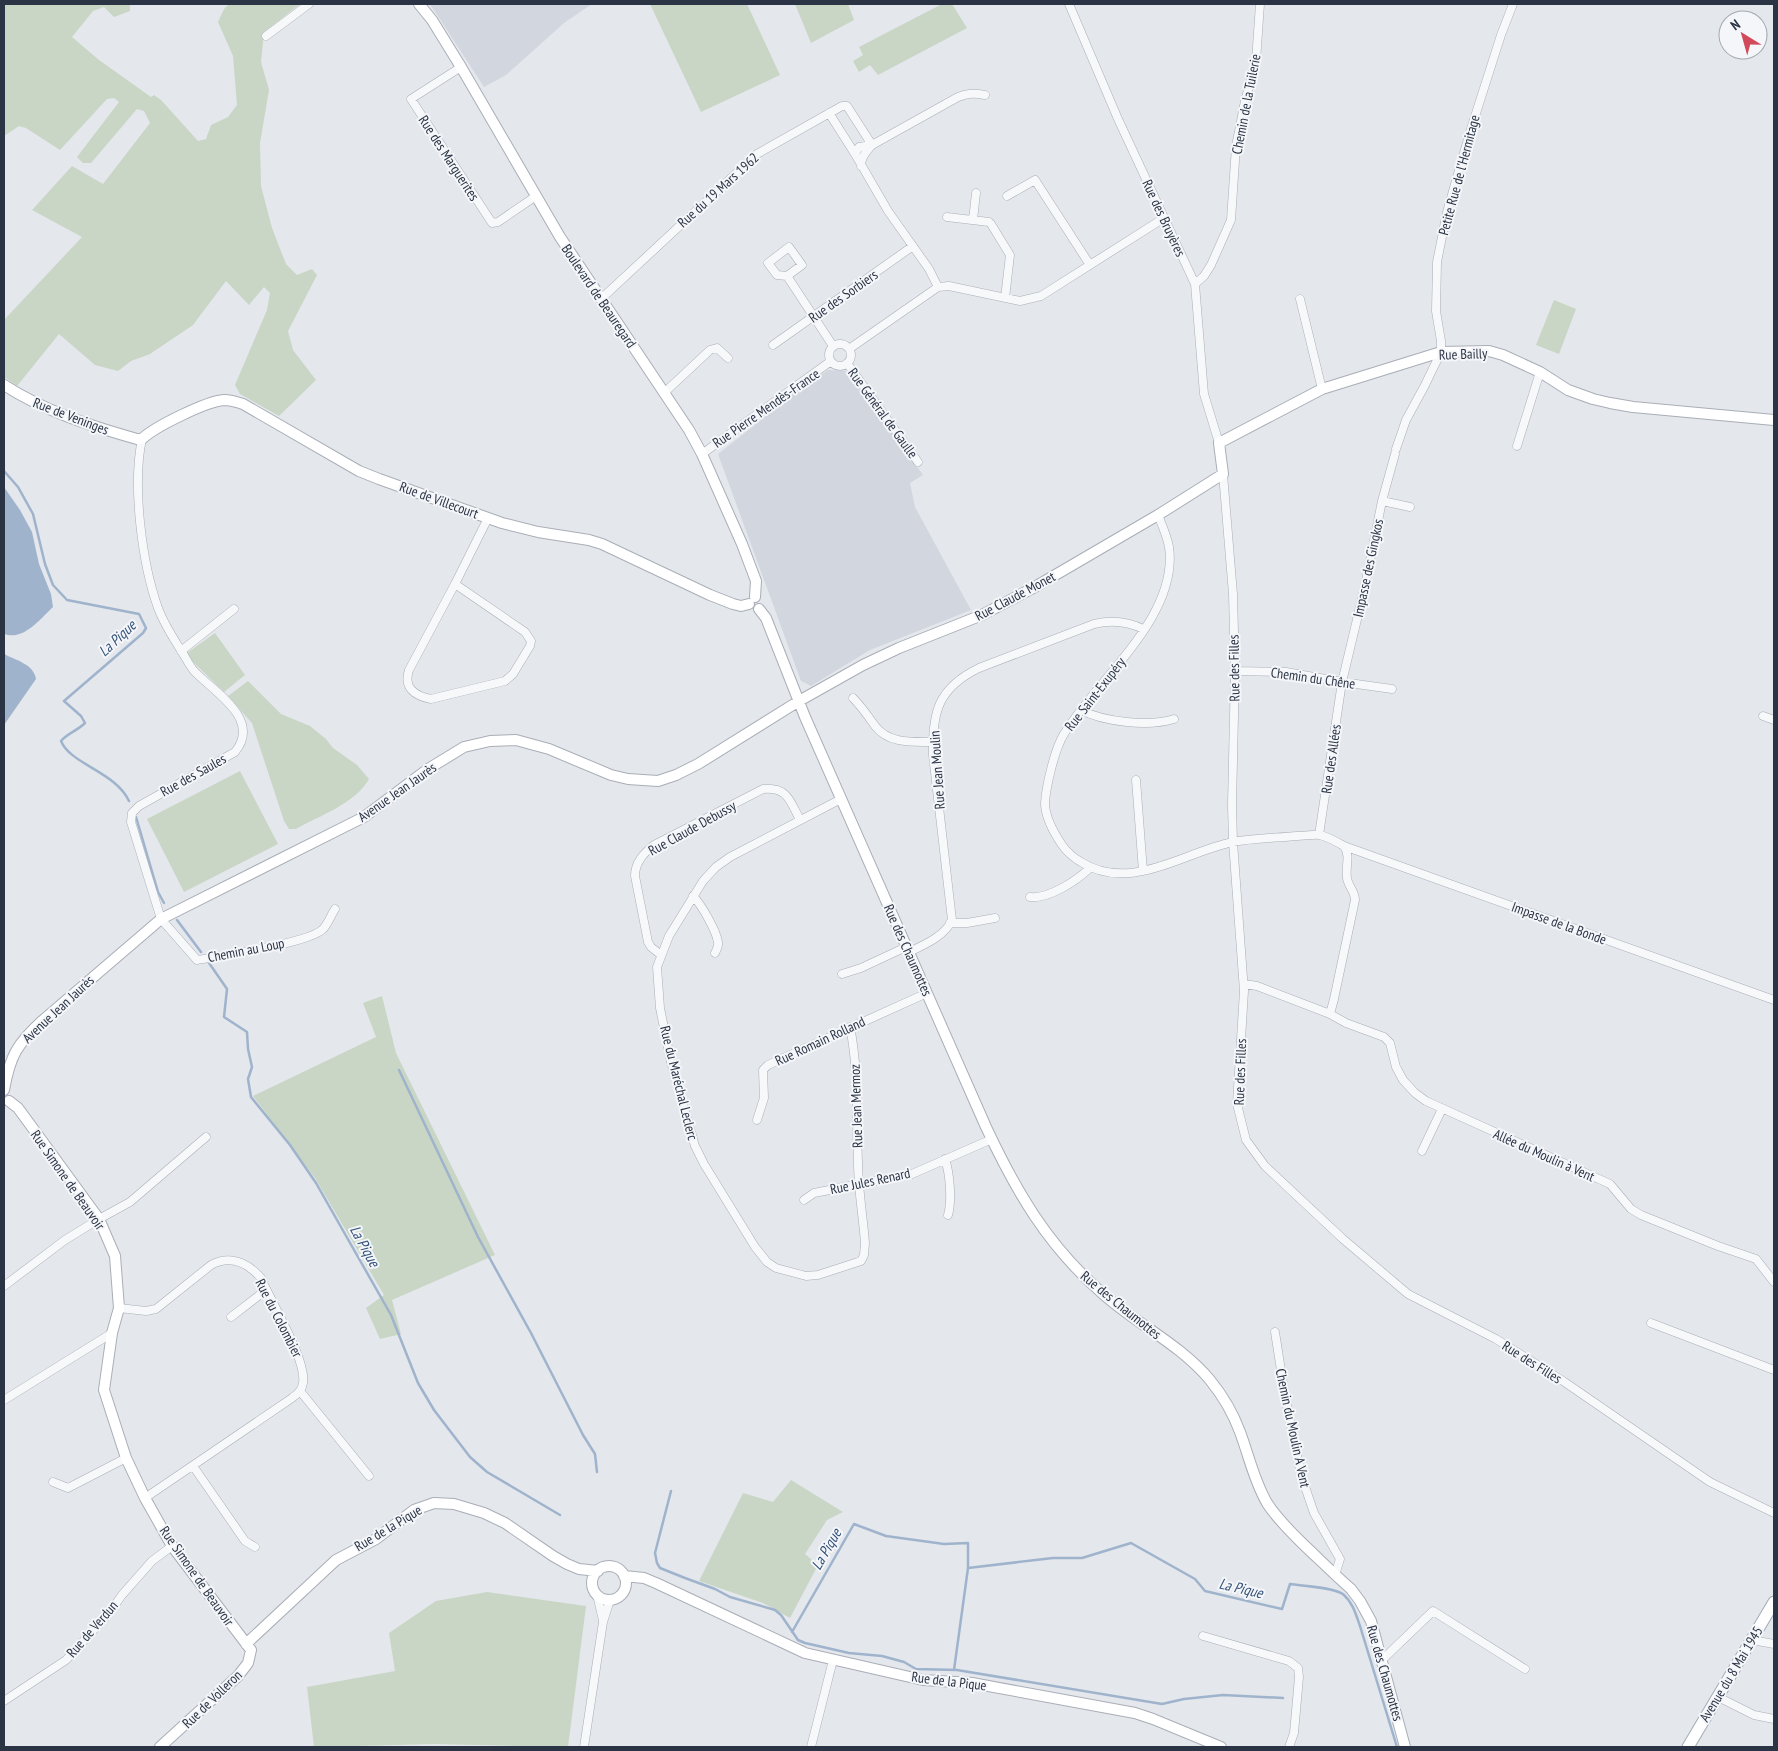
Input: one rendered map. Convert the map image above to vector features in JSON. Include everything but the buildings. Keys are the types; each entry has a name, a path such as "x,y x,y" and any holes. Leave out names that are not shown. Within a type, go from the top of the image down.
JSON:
{"main road":[{"name":"Avenue du 8 Mai 1945","path":"1688,1747 1774,1602"}],"street":[{"path":"266,36 309,4"},
{"name":"Boulevard de Beauregard","path":"419,4 432,20 461,67 560,237 689,430 702,454 742,544 756,581 752,601"},
{"name":"Rue des Bruyères","path":"1069,4 1195,284 1204,394 1218,443"},
{"name":"Chemin de la Tuilerie","path":"1195,284 1204,276 1211,265 1231,220 1236,146 1256,60 1260,4"},
{"name":"Petite Rue de l'Hermitage","path":"1441,352 1436,312 1436,262 1470,132 1501,35 1513,4"},
{"name":"Rue des Marguerites","path":"461,67 411,99 492,223 498,222 536,196"},
{"path":"855,154 858,147 872,145 958,97 967,93 985,96"},
{"name":"Rue du 19 Mars 1962","path":"601,299 751,159 829,113 842,106 847,106 872,145"},
{"path":"829,113 888,211 929,269 938,287"},
{"path":"861,166 861,160 872,145"},
{"path":"1007,196 1035,180 1090,265"},
{"path":"972,220 976,193"},
{"path":"947,217 988,222 991,224 1010,255 1005,298"},
{"path":"849,349 938,287 950,286 1005,298 1026,300 1041,296 1164,218"},
{"name":"Rue des Sorbiers","path":"773,345 913,246"},
{"path":"787,276 833,346"},
{"path":"1300,299 1322,389"},
{"path":"840,344 847,346 849,349 850,356 847,363 837,365 831,362 829,352 833,346 840,344"},
{"path":"665,392 710,350 718,348 728,358"},
{"name":"Rue Bailly","path":"1218,443 1322,389 1441,352 1489,351 1522,362 1568,390 1610,403 1632,407 1774,420"},
{"name":"Impasse des Gingkos","path":"1342,682 1395,451 1406,420 1441,352"},
{"name":"Rue Pierre Mendès-France","path":"702,454 831,362"},
{"name":"Rue Général de Gaulle","path":"847,363 918,462"},
{"path":"1517,446 1540,372"},
{"name":"Rue de Veninges","path":"4,385 23,398 64,415 99,428 142,440"},
{"name":"Rue de Villecourt","path":"142,440 151,432 202,406 217,401 233,401 243,404 359,471 502,523 602,544 710,595 734,604 741,606 752,601"},
{"name":"Rue des Saules","path":"142,440 139,462 140,513 151,587 159,610 193,670 234,708 242,723 243,732 240,745 234,752 139,806 132,813 131,822 161,920"},
{"name":"Rue des Filles","path":"1218,443 1233,594 1235,671 1233,842 1244,984 1237,1104 1246,1140 1265,1166 1343,1239 1408,1294 1496,1339 1563,1381 1710,1482 1774,1513"},
{"name":"Rue Claude Monet","path":"799,701 863,665 898,648 982,615 1033,588 1158,515 1222,474"},
{"path":"1382,501 1410,507"},
{"name":"Rue Saint-Exupéry","path":"1158,515 1169,546 1170,564 1162,600 1144,629 1063,734 1052,767 1045,803 1047,817 1055,834 1064,848 1077,860 1090,868 1104,872 1128,873 1161,867 1214,847 1233,842 1319,835"},
{"path":"455,584 525,632 531,640 530,646 513,674 505,680 431,699 424,698 411,689 406,679 409,670 488,518"},
{"path":"752,601 754,610 759,609 766,618 799,701"},
{"path":"181,650 234,609"},
{"name":"Rue Jean Moulin","path":"950,923 951,910 933,742 935,720 942,699 950,687 966,674 1094,624 1114,621 1125,622 1144,629"},
{"name":"Chemin du Chêne","path":"1235,671 1286,672 1392,689"},
{"name":"Rue des Allées","path":"1319,835 1342,682"},
{"path":"853,698 883,734 905,741 933,742"},
{"name":"Rue des Chaumottes","path":"799,701 992,1139 1028,1209 1049,1238 1102,1294 1194,1362 1228,1405 1240,1432 1256,1481 1267,1503 1283,1524 1351,1589 1371,1621 1405,1747"},
{"name":"Avenue Jean Jaurès","path":"4,1090 8,1056 42,1021 161,920 364,818 428,769 464,747 490,740 516,740 549,749 612,775 628,779 658,782 676,776 698,764 799,701"},
{"path":"1081,710 1093,716 1112,720 1158,722 1174,719"},
{"path":"1764,716 1774,720"},
{"path":"1136,780 1143,871"},
{"name":"Rue Claude Debussy","path":"661,955 648,942 635,876 638,862 648,850 763,789 780,790 786,794 800,820"},
{"name":"Rue du Maréchal Leclerc","path":"841,799 730,857 703,881 673,928 657,967 660,1008 671,1062 695,1146 755,1247 767,1262 776,1268 806,1276 818,1275 861,1260 864,1255 865,1243 860,1185"},
{"name":"Impasse de la Bonde","path":"1319,835 1344,846 1774,1000"},
{"path":"1330,1014 1355,900 1354,891 1346,877 1348,856 1344,846"},
{"path":"1030,897 1038,898 1055,892 1090,868"},
{"path":"693,896 699,902 716,936 718,943 716,953"},
{"name":"Chemin au Loup","path":"161,920 197,960 280,944 323,930 335,909"},
{"path":"842,974 861,968 942,933 950,923 967,923 995,918"},
{"name":"Allée du Moulin à Vent","path":"1244,984 1258,986 1384,1037 1390,1043 1396,1067 1404,1080 1415,1093 1426,1101 1610,1184 1631,1209 1641,1215 1756,1259 1774,1282"},
{"name":"Rue Romain Rolland","path":"757,1120 764,1098 762,1074 765,1067 927,993"},
{"name":"Rue Jean Mermoz","path":"850,1027 854,1046 856,1074 860,1185"},
{"name":"Rue Simone de Beauvoir","path":"4,1090 9,1094 6,1103 18,1108 98,1219 115,1256 119,1308 112,1333 104,1390 126,1458 145,1498 172,1546 246,1644"},
{"path":"1422,1151 1442,1109"},
{"path":"4,1286 65,1240 130,1202 206,1137"},
{"name":"Rue Jules Renard","path":"804,1200 814,1193 912,1174 992,1139"},
{"path":"945,1159 948,1167 949,1183 950,1208 948,1216"},
{"name":"Rue du Colombier","path":"119,1308 146,1311 156,1309 211,1265 218,1261 236,1261 253,1269 261,1278 301,1361 304,1377 300,1391"},
{"path":"231,1317 266,1290"},
{"path":"1651,1323 1774,1370"},
{"name":"Chemin du Moulin A Vent","path":"1275,1332 1300,1475 1314,1513 1340,1560 1335,1575"},
{"path":"4,1400 112,1333"},
{"path":"145,1498 300,1391 369,1476"},
{"path":"53,1482 68,1488 126,1458"},
{"path":"193,1466 245,1541 255,1547"},
{"name":"Rue de la Pique","path":"246,1644 336,1560 376,1539 414,1510 434,1503 454,1504 484,1513 505,1524 553,1556 579,1569 593,1583"},
{"name":"Rue de Verdun","path":"4,1702 66,1660 110,1612 122,1595 152,1561 172,1546"},
{"path":"603,1622 593,1583 595,1574 604,1568 613,1567 618,1569 624,1576 625,1590"},
{"name":"Rue de la Pique","path":"579,1569 598,1571"},
{"name":"Rue de la Pique","path":"624,1576 644,1578 656,1583 805,1653 923,1680 972,1683 1135,1713 1221,1747"},
{"path":"597,1594 606,1600 610,1600 619,1597 625,1590 637,1584 656,1583"},
{"path":"584,1747 603,1622 610,1600"},
{"path":"1382,1660 1432,1611 1525,1668"},
{"path":"1203,1636 1289,1661 1298,1668 1299,1677 1294,1733 1289,1747"},
{"path":"1752,1640 1774,1644"},
{"name":"Rue de Volleron","path":"160,1747 238,1676 248,1663 251,1650 246,1644"},
{"path":"811,1747 833,1660"},
{"path":"1718,1697 1754,1715 1774,1719"}],"shaded area":[{"path":"430,4 592,4 564,23 506,75 484,87"},
{"path":"828,370 847,371 923,475 910,483 915,507 971,610 870,650 811,686 801,681 718,454 798,391"}],"green space":[{"path":"4,4 130,4 130,11 114,17 104,7 93,11 72,37 99,60 151,97 154,95 161,100 198,141 206,139 211,125 228,117 237,105 233,56 218,22 224,9 229,4 300,4 264,32 261,62 269,90 260,143 261,186 272,228 286,264 297,275 312,269 317,275 288,331 293,350 316,380 279,416 240,394 235,385 267,310 270,293 264,287 249,305 226,281 193,325 150,354 131,361 118,371 95,365 59,334 17,386 4,377 4,320 82,237 32,210 72,166 103,184 150,123 144,111 137,109 91,163 83,163 77,157 119,102 114,98 107,99 60,150 26,128 19,126 4,136"},
{"path":"650,4 747,4 780,75 701,112"},
{"path":"795,4 848,4 854,20 811,43"},
{"path":"942,4 952,4 967,28 878,75 870,65 859,72 853,61 863,55 859,47"},
{"path":"1554,300 1576,309 1559,354 1536,345"},
{"path":"215,633 245,675 224,692 191,660 187,653"},
{"path":"248,681 281,714 310,726 326,739 333,748 357,765 369,779 363,788 336,808 296,829 289,829 284,821 252,723 228,696"},
{"path":"240,771 278,844 184,892 147,819"},
{"path":"382,996 396,1053 495,1255 392,1300 401,1334 380,1339 366,1308 384,1295 315,1178 253,1096 376,1037 363,1003"},
{"path":"791,1480 843,1512 827,1520 805,1554 818,1565 790,1618 763,1603 699,1581 743,1493 773,1502"},
{"path":"487,1592 586,1606 568,1747 434,1744 314,1747 307,1687 395,1671 389,1633 436,1601"}],"water":[{"path":"4,487 32,532 39,564 51,594 53,607 25,632 11,635 4,634"},
{"path":"4,654 28,666 35,674 36,679 4,725"}],"waterway":[{"name":"La Pique","path":"4,471 18,487 33,514 45,564 53,585 67,600 139,614 146,628 143,633 64,701 81,716 85,723 61,741 66,749 114,783 123,791 129,801"},
{"name":"La Pique","path":"136,817 158,892 164,903"},
{"name":"La Pique","path":"177,920 201,952"},
{"name":"La Pique","path":"207,960 227,989 224,1017 247,1032 252,1067 248,1079 251,1097 290,1145 316,1183 391,1315 418,1383 434,1410 470,1457 487,1472 560,1515"},
{"path":"399,1070 478,1237 531,1333 583,1435 595,1454 597,1472"},
{"name":"La Pique","path":"671,1491 655,1553 660,1568 715,1589 730,1597 775,1610 781,1615 798,1640 805,1643 849,1653 882,1656 904,1662 916,1669 957,1670 1162,1704 1184,1699 1223,1695 1283,1698"},
{"name":"La Pique","path":"792,1632 854,1524 886,1536 944,1544 968,1543 968,1568 1053,1558 1082,1558 1131,1543 1195,1579 1205,1591 1282,1609 1290,1584 1333,1590 1344,1595 1356,1613 1397,1747"},
{"name":"La Pique","path":"954,1670 968,1568"}]}
